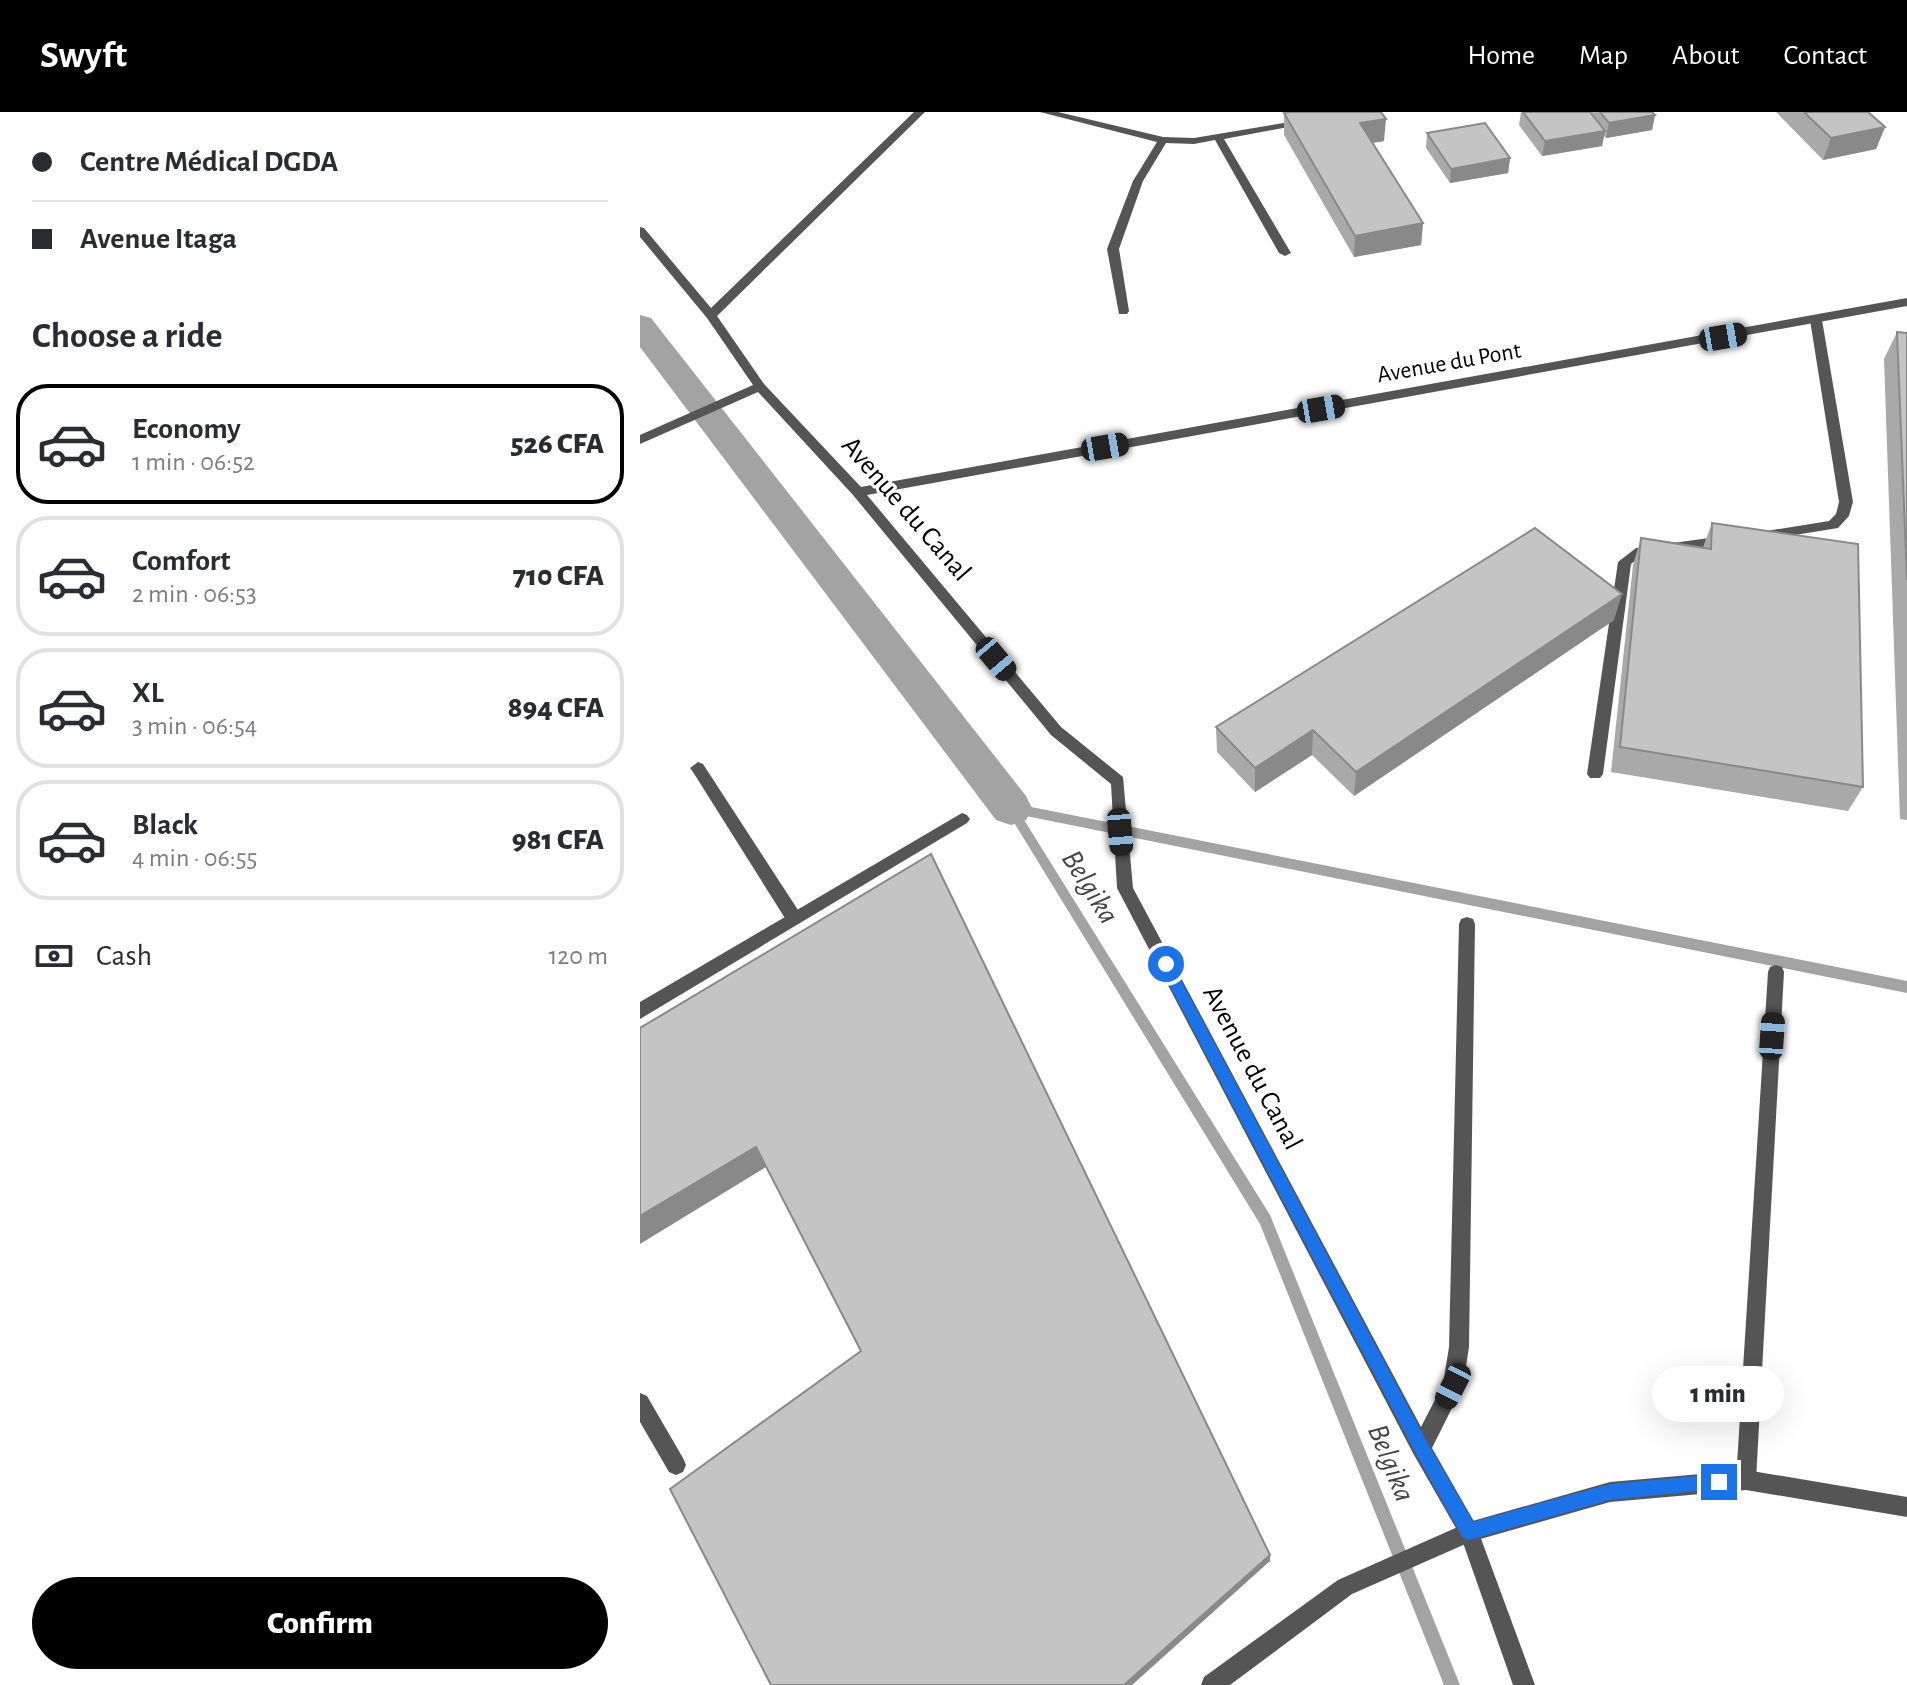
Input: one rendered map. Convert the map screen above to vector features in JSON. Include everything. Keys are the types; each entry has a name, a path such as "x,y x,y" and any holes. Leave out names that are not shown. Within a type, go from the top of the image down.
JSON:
{"street":[{"path":"711,315 920,112"},
{"path":"1045,112 1163,140 1218,137 1311,120"},
{"path":"1218,137 1285,253"},
{"path":"1123,311 1113,249 1138,181 1163,140"},
{"name":"Avenue du Canal","path":"640,230 711,315 760,387 858,492 1056,731 1118,781 1125,888 1421,1448 1469,1532 1524,1685"},
{"name":"Avenue du Pont","path":"858,492 1907,302"},
{"path":"1595,774 1625,562 1636,553 1833,525 1842,516 1846,502 1816,320"},
{"path":"640,440 760,387"},
{"path":"698,768 794,918"},
{"path":"640,1011 962,819"},
{"path":"1421,1448 1453,1386 1459,1347 1467,924"},
{"path":"1746,1480 1776,972"},
{"path":"640,1403 676,1465"},
{"path":"1212,1685 1345,1587 1439,1548 1469,1532 1610,1492 1746,1480 1907,1507"}],"building":[{"path":"1381,112 1386,119 1360,123 1423,223 1355,236 1284,113"},
{"path":"1523,112 1590,112 1605,131 1545,141"},
{"path":"1600,112 1652,112 1655,115 1609,123"},
{"path":"1804,112 1868,112 1885,127 1831,138"},
{"path":"1485,123 1510,158 1451,169 1427,133"},
{"path":"1897,332 1907,333 1907,580"},
{"path":"1712,523 1858,544 1863,787 1620,747 1641,538 1711,549"},
{"path":"1535,528 1622,594 1356,772 1313,730 1255,768 1216,727"},
{"path":"931,854 1270,1555 1124,1685 771,1685 670,1489 861,1351 756,1147 640,1216 640,1028"}],"waterway":[{"path":"640,325 1011,808"},
{"name":"Belgika","path":"1452,1685 1265,1220 1011,808 1907,987"}],"route":[{"path":"1166,964 1421,1448 1469,1532 1610,1492 1719,1482"}]}
